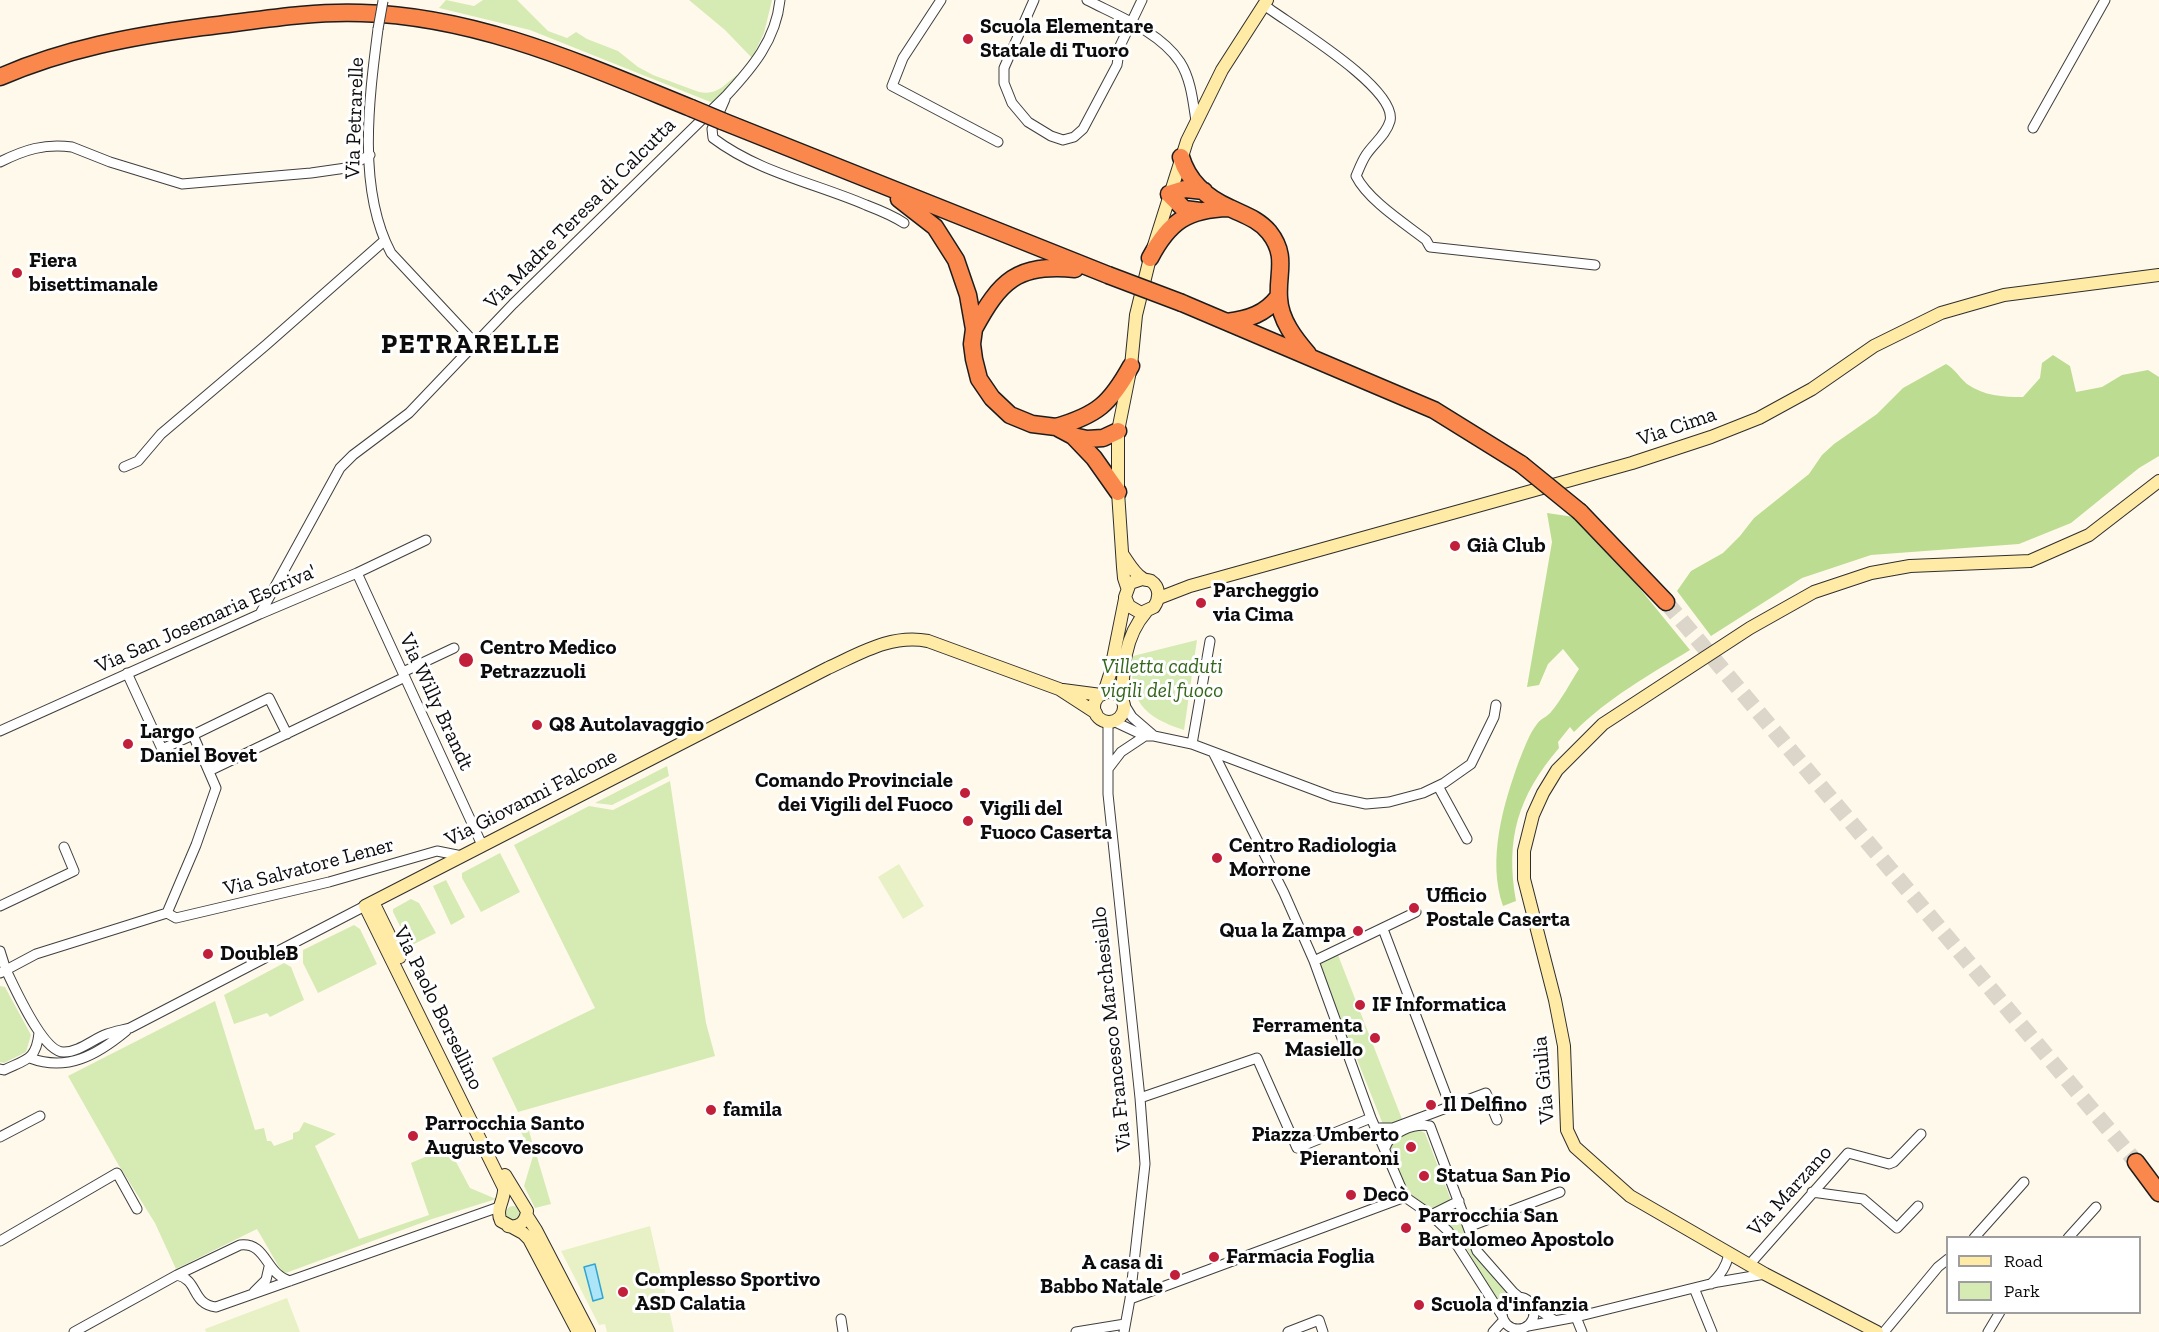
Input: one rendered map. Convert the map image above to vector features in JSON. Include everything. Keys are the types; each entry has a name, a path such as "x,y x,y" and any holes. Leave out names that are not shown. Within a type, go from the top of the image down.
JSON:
{"highway":[{"path":"0,77 72,51 157,33 304,15 360,13 399,15 492,34 560,55 885,187 1182,303 1434,410 1521,464 1580,512 1666,602"},
{"path":"1181,157 1191,180 1204,192 1229,208 1244,213 1260,223 1270,233 1279,250 1281,276 1278,297 1281,310 1290,331 1310,357"},
{"path":"885,187 935,227 956,260 968,295 974,329 972,344 979,379 992,398 1010,415 1032,424 1077,428 1110,399 1131,366"},
{"path":"1168,194 1185,189 1204,192"},
{"path":"1168,194 1184,209 1200,211"},
{"path":"1150,258 1162,235 1178,221 1210,208 1229,208"},
{"path":"974,329 997,292 1017,275 1048,266 1101,272"},
{"path":"1227,322 1262,313 1278,297"},
{"path":"1077,428 1087,439 1103,438 1118,431"},
{"path":"1077,428 1094,458 1118,492"},
{"path":"2136,1162 2159,1193"}],"street":[{"name":"Via Madre Teresa di Calcutta","path":"260,614 340,468 353,455 409,413 513,304 645,178 752,69 770,37 780,0"},
{"path":"941,0 903,58 892,86 998,142"},
{"path":"1034,0 1004,68 1005,83 1012,104 1023,117 1051,136 1063,140 1074,137 1083,129 1117,65 1120,46 1142,0"},
{"path":"1087,0 1130,23 1164,46 1180,63 1193,99 1196,121"},
{"path":"2033,128 2105,0"},
{"name":"Via Petrarelle","path":"383,1 369,114 368,169 375,214 384,241 391,253 476,344"},
{"path":"1146,612 1132,609 1126,602 1118,492 1118,431 1131,366 1136,315 1168,194 1181,157 1222,70 1266,2 1353,69 1389,105 1390,120 1382,137 1366,154 1356,176 1368,192 1426,240 1430,247 1595,265"},
{"path":"726,96 712,129 713,138 725,147 771,171 837,193 904,223"},
{"path":"0,162 23,150 59,145 72,147 168,181 197,183 346,168 370,155"},
{"path":"123,466 138,461 161,434 384,241"},
{"name":"Via Cima","path":"1159,598 1190,586 1632,464 1711,437 1759,418 1812,389 1874,346 1941,313 2004,296 2159,275"},
{"name":"Via Giulia","path":"1877,1332 1765,1274 1630,1196 1575,1147 1567,1130 1564,1046 1555,1000 1526,892 1524,851 1533,816 1557,770 1603,724 1750,628 1814,592 1870,573 1910,566 2030,561 2089,535 2159,481"},
{"name":"Via San Josemaria Escriva'","path":"0,731 126,673 357,573 426,540"},
{"path":"1110,721 1121,716 1127,646 1137,623 1146,612 1154,607 1159,598 1159,593 1122,553"},
{"name":"Via Willy Brandt","path":"357,573 482,845"},
{"path":"1148,581 1134,581 1126,592 1110,674 1103,694 1096,701 1096,713 1099,717 1150,736 1192,744 1333,797 1366,804 1389,802 1438,786 1471,764 1494,717 1496,705"},
{"name":"Via Cima","path":"1148,581 1190,586"},
{"name":"Via Giovanni Falcone","path":"30,1058 58,1064 75,1061 113,1041 130,1028 482,845 878,644 913,638 928,641 1059,689 1096,713"},
{"path":"1192,744 1210,641"},
{"path":"209,771 287,734 454,648"},
{"path":"126,673 162,749 269,698 287,734"},
{"name":"Via Giovanni Falcone","path":"1059,689 1103,694"},
{"path":"1103,694 1113,693 1150,736"},
{"name":"Via Francesco Marchesiello","path":"1110,721 1107,746 1108,794 1145,1164 1130,1299 1124,1328"},
{"path":"167,913 196,845 216,788 193,735"},
{"path":"1108,768 1121,752 1150,736"},
{"path":"1213,752 1284,893 1314,961 1371,1118 1405,1197 1431,1215 1448,1231 1511,1330 1576,1317 1711,1284 1765,1274"},
{"path":"1438,786 1467,839"},
{"path":"0,906 74,871 64,848"},
{"name":"Via Salvatore Lener","path":"3,972 36,954 167,913 176,918 223,908 329,882 437,851 462,856"},
{"name":"Via Paolo Borsellino","path":"369,904 504,1188 504,1198"},
{"path":"1314,961 1416,912"},
{"path":"1383,929 1451,1108"},
{"path":"0,951 3,972 39,1033 38,1048 30,1058 4,1070 0,1069"},
{"name":"Via Giovanni Falcone","path":"39,1033 50,1047 57,1052 64,1052 81,1047 107,1034 130,1028"},
{"path":"1140,1098 1257,1058 1297,1148 1371,1118"},
{"path":"1376,1128 1388,1129 1451,1108 1486,1093 1497,1120"},
{"path":"1433,1114 1430,1126 1477,1251 1519,1297"},
{"path":"0,1137 40,1116"},
{"path":"1385,1148 1388,1139 1393,1135 1416,1125 1430,1126"},
{"name":"Via Marzano","path":"1749,1265 1848,1153 1889,1164 1894,1162 1921,1134"},
{"path":"0,1241 117,1173 137,1209"},
{"path":"1976,1236 2024,1182"},
{"path":"1468,1227 1560,1192"},
{"path":"1812,1192 1863,1199 1897,1228 1918,1206"},
{"path":"1130,1299 1405,1197"},
{"path":"504,1198 499,1216 506,1225 523,1233 529,1239 578,1332"},
{"path":"177,1275 183,1276 193,1285 201,1302 216,1307 416,1235 475,1217 504,1198 514,1198 523,1203 527,1211 522,1224 513,1227 475,1217"},
{"path":"1431,1215 1459,1201"},
{"path":"2070,1236 2096,1207"},
{"path":"526,1216 542,1240 589,1332"},
{"path":"74,1332 177,1275 232,1248 247,1244 260,1250 269,1267 282,1279 290,1281"},
{"path":"1711,1284 1727,1265 1729,1254"},
{"path":"1884,1332 1946,1260"},
{"path":"193,1285 203,1262"},
{"path":"250,1295 266,1280 269,1267"},
{"path":"1694,1289 1715,1331"},
{"path":"1493,1332 1502,1318 1504,1304 1508,1300 1519,1297 1525,1298 1554,1320"},
{"path":"1528,1326 1533,1317 1533,1306"},
{"path":"1988,1332 2000,1314"},
{"path":"1576,1317 1582,1332"},
{"path":"841,1319 843,1332"},
{"path":"1288,1332 1319,1320 1323,1332"},
{"path":"1076,1332 1124,1328"}],"green space":[{"path":"446,0 474,6 483,0 517,0 548,31 567,38 576,32 587,39 618,51 638,67 653,75 699,92 714,92 746,70 713,103 530,30 439,8"},
{"path":"689,0 772,0 764,33 752,58 725,30"},
{"path":"2053,355 2070,366 2076,392 2102,387 2122,375 2148,370 2159,377 2159,456 2139,468 2071,523 2019,544 1871,555 1802,578 1711,636 1677,591 1691,571 1723,553 1754,518 1809,474 1822,455 1834,444 1877,414 1903,388 1946,364 1967,384 1980,391 2001,396 2023,397 2040,378 2042,363"},
{"path":"1547,513 1574,517 1623,568 1690,650 1615,698 1574,732 1570,727 1558,742 1559,748 1533,783 1524,801 1514,838 1512,858 1516,901 1503,906 1496,870 1497,852 1503,814 1513,778 1534,728 1555,707 1579,669 1563,649 1548,664 1539,685 1527,687 1552,542"},
{"name":"Villetta caduti vigili del fuoco","path":"1197,640 1184,730 1158,719 1141,705 1133,684 1133,656"},
{"path":"667,766 669,776 612,805 595,803"},
{"path":"670,781 706,1023 715,1056 518,1112 492,1058 595,1008 514,845 589,806 613,810"},
{"path":"500,853 520,892 481,912 462,878 462,873"},
{"path":"899,864 924,906 903,919 878,877"},
{"path":"446,880 465,917 451,925 433,886"},
{"path":"411,899 419,903 436,933 410,946 393,909"},
{"path":"354,925 360,929 377,964 318,993 303,963 303,950"},
{"path":"1338,955 1402,1119 1384,1127 1319,964"},
{"path":"284,963 291,967 304,1000 270,1017 267,1013 234,1024 224,995"},
{"path":"0,986 5,987 31,1035 26,1052 4,1063 0,1062"},
{"path":"215,1001 255,1130 264,1128 267,1141 271,1141 274,1146 293,1139 293,1133 299,1131 304,1122 336,1134 315,1146 359,1239 429,1215 411,1163 448,1147 470,1188 496,1199 432,1219 283,1274 257,1229 176,1269 155,1223 68,1076"},
{"path":"527,1124 533,1145 528,1146 518,1126"},
{"path":"1416,1129 1425,1133 1451,1200 1432,1209 1409,1196 1389,1147 1396,1138"},
{"path":"533,1156 537,1157 551,1204 535,1208 524,1186"},
{"path":"510,1206 516,1206 520,1213 516,1220 510,1220 506,1216 506,1210"},
{"path":"1456,1211 1474,1252 1510,1296 1499,1305 1467,1249 1443,1218"},
{"name":"Complesso Sportivo ASD Calatia","path":"650,1226 674,1332 607,1332 605,1324 599,1325 561,1251"},
{"path":"287,1298 300,1332 206,1332 205,1329"}],"water":[{"path":"595,1264 603,1298 593,1301 584,1267"}],"tunnel":[{"path":"1666,602 2136,1162"}],"place":[{"name":"Scuola Elementare Statale di Tuoro","path":"968,39"},
{"name":"Fiera bisettimanale","path":"17,273"},
{"name":"Già Club","path":"1455,546"},
{"name":"Parcheggio via Cima","path":"1201,603"},
{"name":"Centro Medico Petrazzuoli","path":"466,660"},
{"name":"Q8 Autolavaggio","path":"537,725"},
{"name":"Largo Daniel Bovet","path":"128,744"},
{"name":"Comando Provinciale dei Vigili del Fuoco","path":"965,793"},
{"name":"Vigili del Fuoco Caserta","path":"968,821"},
{"name":"Centro Radiologia Morrone","path":"1217,858"},
{"name":"Ufficio Postale Caserta","path":"1414,908"},
{"name":"Qua la Zampa","path":"1358,931"},
{"name":"DoubleB","path":"208,954"},
{"name":"IF Informatica","path":"1360,1005"},
{"name":"Ferramenta Masiello","path":"1375,1038"},
{"name":"Il Delfino","path":"1431,1105"},
{"name":"famila","path":"711,1110"},
{"name":"Parrocchia Santo Augusto Vescovo","path":"413,1136"},
{"name":"Piazza Umberto Pierantoni","path":"1411,1147"},
{"name":"Statua San Pio","path":"1424,1176"},
{"name":"Decò","path":"1351,1195"},
{"name":"Parrocchia San Bartolomeo Apostolo","path":"1406,1228"},
{"name":"Farmacia Foglia","path":"1214,1257"},
{"name":"A casa di Babbo Natale","path":"1175,1275"},
{"name":"Complesso Sportivo ASD Calatia","path":"623,1292"},
{"name":"Scuola d'infanzia","path":"1419,1305"}],"district":[{"name":"PETRARELLE","path":"471,345"}]}
